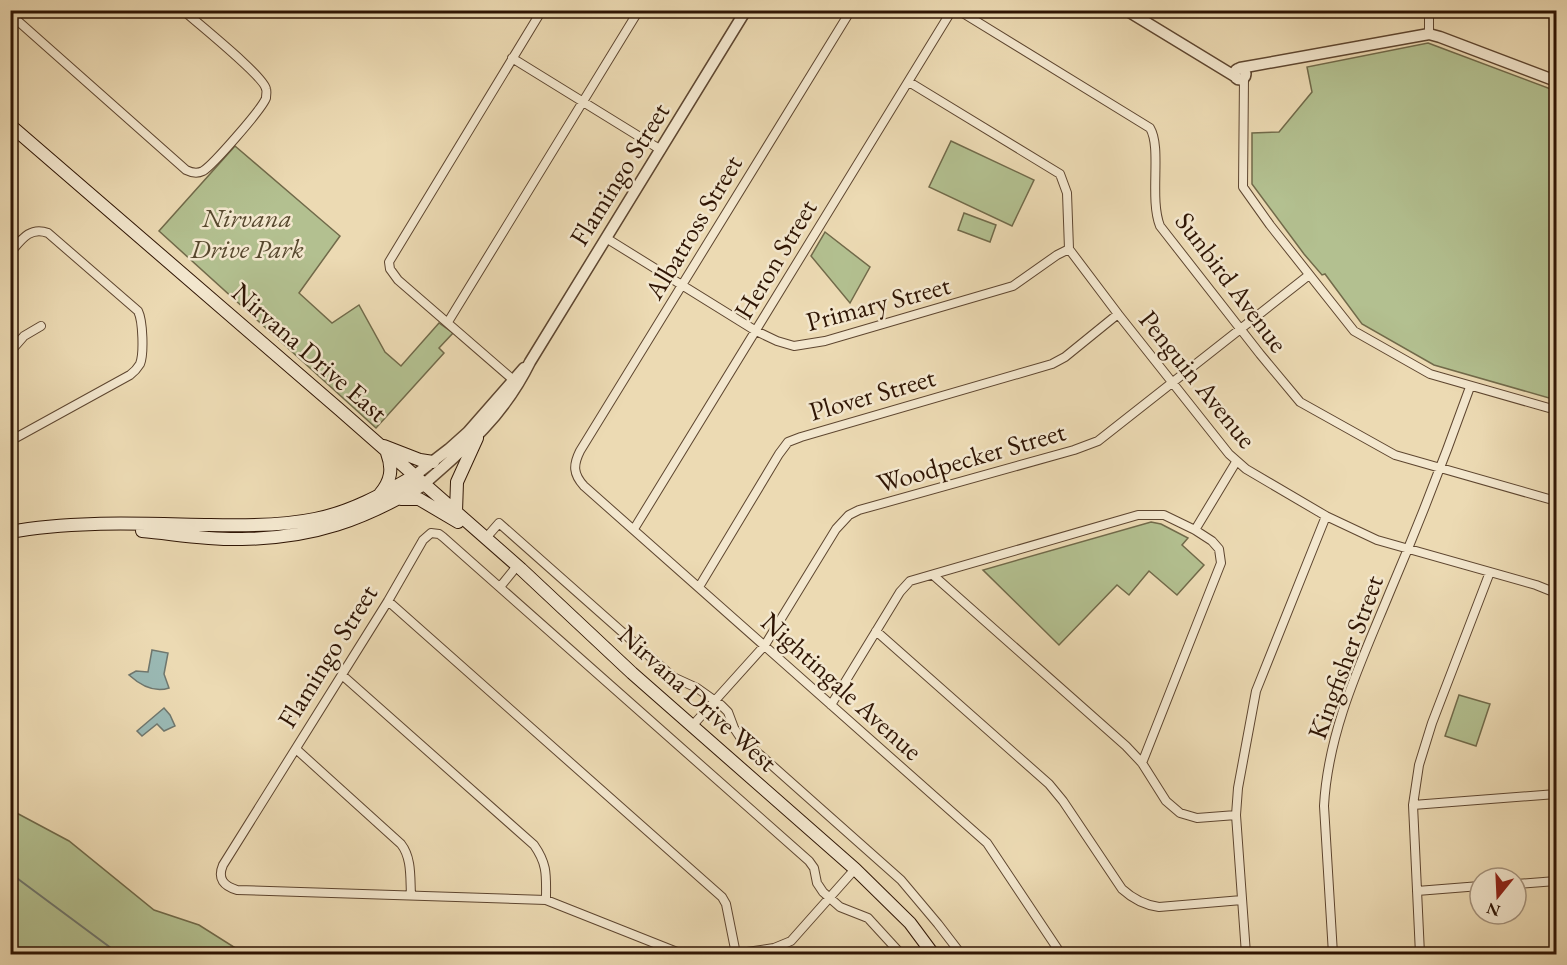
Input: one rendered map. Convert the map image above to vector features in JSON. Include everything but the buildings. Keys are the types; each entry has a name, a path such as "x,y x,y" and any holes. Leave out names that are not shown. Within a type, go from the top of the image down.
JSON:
{"main road":[{"name":"Nirvana Drive East","path":"10,125 419,480"},
{"path":"456,512 456,489 477,438"},
{"path":"383,448 421,461 433,462"},
{"path":"377,498 387,487 391,470 383,448"},
{"path":"10,532 79,525 277,524 315,519 377,498 419,480"},
{"path":"79,525 227,539 272,538 338,525 375,511 399,499 419,480"},
{"name":"Nirvana Drive West","path":"419,480 517,566 632,673 855,869 909,923 933,954"},
{"path":"399,499 419,499 481,536"}],"street":[{"path":"10,14 191,172 201,172 237,135 265,100 267,91 265,85 183,10"},
{"path":"516,382 398,280 390,269 389,262 542,10"},
{"path":"448,321 639,10"},
{"name":"Flamingo Street","path":"419,480 477,438 530,362 746,10"},
{"name":"Albatross Street","path":"574,468 580,451 851,10"},
{"name":"Heron Street","path":"634,529 952,10"},
{"name":"Sunbird Avenue","path":"958,10 1149,128 1154,147 1155,210 1160,226 1300,402 1385,451 1440,469 1557,501"},
{"path":"1126,10 1213,63 1240,74 1267,64 1430,34 1557,81"},
{"path":"1430,10 1430,34"},
{"path":"512,58 661,150"},
{"path":"1240,74 1243,95 1243,187 1309,275 1358,334 1430,374 1557,410"},
{"path":"909,82 1060,174 1068,192 1069,249"},
{"path":"10,253 30,232 42,230 48,233 138,311 141,321 142,356 138,368 130,375 10,441"},
{"name":"Primary Street","path":"606,238 756,331 789,346 800,346 825,340 1013,286 1069,249"},
{"name":"Penguin Avenue","path":"1069,249 1118,314 1236,462 1245,470 1326,516 1377,540 1557,593"},
{"name":"Woodpecker Street","path":"693,725 765,645 836,529 849,515 859,510 1091,444 1105,436 1309,275"},
{"name":"Plover Street","path":"699,587 779,453 788,442 1052,364 1065,357 1118,314"},
{"path":"10,352 24,336 40,326"},
{"name":"Flamingo Street","path":"419,480 433,462 516,382"},
{"name":"Kingfisher Street","path":"1333,954 1324,806 1338,728 1345,704 1440,469 1470,387"},
{"path":"1195,530 1236,462"},
{"name":"Nightingale Avenue","path":"574,468 584,486 987,843 1061,954"},
{"path":"831,705 906,584 1146,514 1164,515 1195,530 1212,542 1219,549 1221,558 1220,569 1142,763"},
{"path":"1246,954 1236,815 1238,788 1256,691 1326,516"},
{"path":"481,536 500,523 673,676 715,700 728,712 740,737 901,880 961,954"},
{"name":"Flamingo Street","path":"411,895 237,890 225,885 220,876 223,865 388,601 423,540 431,533 439,534 500,587"},
{"path":"517,566 500,587 809,861 814,868 819,887 830,899 846,910 868,918 901,954"},
{"path":"1420,954 1413,804 1419,765 1432,723 1490,572"},
{"path":"933,575 1126,746 1142,763 1166,801 1180,813 1197,819 1236,815"},
{"path":"388,601 722,897 726,904 734,954 786,944 796,936 855,869"},
{"path":"876,631 1049,784 1122,889 1131,897 1159,907 1242,900"},
{"path":"342,675 534,845 541,855 546,870 546,900"},
{"path":"296,749 406,850 411,895 546,900 682,954"},
{"path":"1413,804 1557,794"},
{"path":"1528,883 1557,881"},
{"path":"1417,891 1468,887"},
{"path":"774,948 782,954"}],"green space":[{"path":"1428,43 1556,91 1556,398 1552,396 1549,398 1434,365 1362,324 1325,274 1322,275 1304,254 1252,184 1252,133 1279,132 1312,92 1307,67"},
{"path":"951,141 1034,180 1012,226 929,187"},
{"name":"Nirvana Drive Park","path":"235,146 340,236 299,293 332,323 359,305 385,352 401,366 439,323 453,333 439,348 444,353 376,428 159,231"},
{"path":"964,213 996,225 990,242 958,230"},
{"path":"825,232 870,267 850,303 811,256"},
{"path":"1151,522 1161,524 1188,538 1182,545 1204,565 1177,595 1149,571 1129,595 1117,585 1059,645 983,570"},
{"path":"1459,695 1490,704 1476,746 1445,736"},
{"path":"11,810 69,841 154,910 199,925 245,954 11,954"}],"water":[{"path":"152,650 168,653 164,674 169,688 148,687 129,675 136,671 148,672"},
{"path":"164,708 175,726 164,731 157,724 142,736 137,731"}],"waterway":[{"path":"10,873 117,954"}]}
